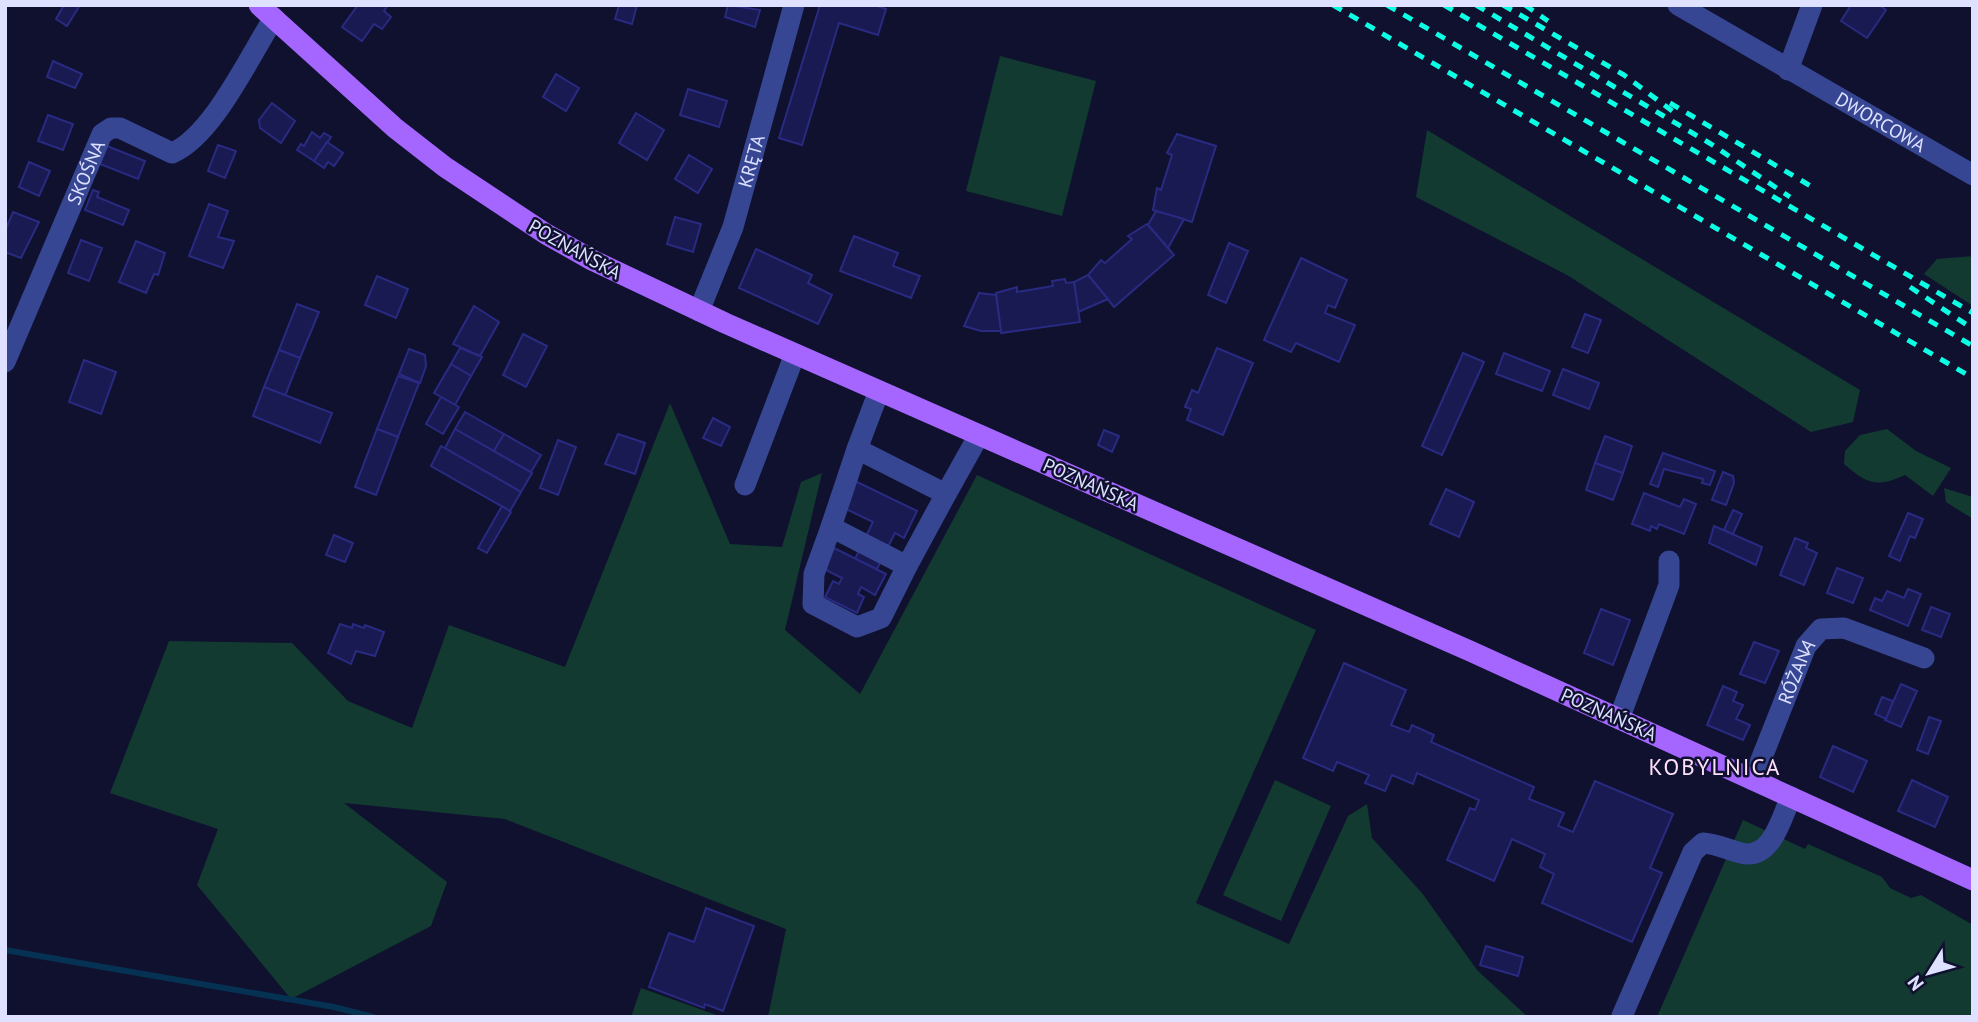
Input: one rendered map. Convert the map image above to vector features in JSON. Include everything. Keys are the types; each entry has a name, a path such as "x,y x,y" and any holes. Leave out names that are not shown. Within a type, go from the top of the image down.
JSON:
{"main road":[{"name":"POZNAŃSKA","path":"267,12 395,128 492,200 592,260 699,312 1619,719 1973,880"}],"street":[{"name":"KRĘTA","path":"699,312 733,226 794,5"},
{"path":"1788,70 1812,5"},
{"name":"DWORCOWA","path":"1679,6 1973,175"},
{"name":"SKOŚNA","path":"5,362 102,134 111,128 120,128 172,153 184,148 209,121 267,12"},
{"path":"745,485 795,354"},
{"path":"879,391 814,574 813,604 857,627 881,618 979,435"},
{"path":"857,449 946,494"},
{"path":"831,527 907,566"},
{"path":"1619,719 1669,585 1670,561"},
{"name":"RÓŻANA","path":"1754,780 1806,646 1821,629 1844,628 1924,658"},
{"path":"1622,1016 1693,852 1703,843 1721,845 1750,855 1762,851 1770,843 1791,797"}],"green space":[{"path":"1000,56 1096,81 1062,216 966,191"},
{"path":"1427,130 1860,390 1853,422 1811,432 1567,275 1416,197"},
{"path":"1973,256 1973,306 1924,274 1937,259"},
{"path":"670,403 730,544 782,547 801,482 822,473 785,630 860,694 977,475 1316,630 1196,903 1289,944 1348,816 1367,804 1372,838 1422,893 1477,970 1528,1017 768,1017 786,929 505,819 344,803 447,882 431,926 291,999 197,885 218,829 110,793 169,641 292,643 348,701 412,728 449,625 565,667"},
{"path":"1887,429 1916,451 1951,468 1933,496 1905,475 1887,482 1873,482 1859,476 1844,464 1845,451 1860,435"},
{"path":"1944,488 1973,497 1973,519 1946,502"},
{"path":"1275,780 1331,806 1281,921 1223,895"},
{"path":"1743,820 1805,849 1808,844 1882,877 1890,888 1911,898 1921,895 1973,925 1973,1017 1657,1017"},
{"path":"641,988 722,1017 631,1017"}],"building":[{"path":"64,5 80,5 67,26 56,19"},
{"path":"358,5 388,5 384,11 391,17 382,29 374,24 362,41 342,27"},
{"path":"619,5 637,5 632,24 615,19"},
{"path":"728,5 760,10 755,27 725,17"},
{"path":"820,5 874,5 886,9 878,35 839,23 802,145 779,138"},
{"path":"1851,5 1879,5 1886,10 1867,38 1841,21"},
{"path":"53,61 82,74 75,88 47,77"},
{"path":"556,74 579,88 566,111 543,97"},
{"path":"688,89 727,101 719,127 680,115"},
{"path":"272,103 295,121 281,143 260,128 259,120"},
{"path":"636,113 664,130 647,160 619,143"},
{"path":"48,115 73,124 63,150 38,141"},
{"path":"312,132 320,138 324,133 331,137 314,161 297,150 301,144 304,146"},
{"path":"1177,134 1216,146 1192,222 1153,210 1157,188 1161,190 1172,155 1167,153"},
{"path":"327,142 343,153 334,166 328,162 324,168 314,161"},
{"path":"218,145 236,151 225,178 208,171"},
{"path":"107,146 145,161 138,179 100,164"},
{"path":"689,155 712,169 698,193 675,179"},
{"path":"29,162 50,171 39,196 19,187"},
{"path":"93,190 99,192 97,197 129,210 123,225 85,210"},
{"path":"209,204 228,211 218,237 234,241 223,268 189,256"},
{"path":"1156,211 1184,219 1168,248 1148,225"},
{"path":"13,212 39,222 21,258 5,252 5,231"},
{"path":"675,217 701,224 693,252 667,244"},
{"path":"1147,224 1174,255 1114,307 1088,275 1101,260 1105,263 1132,239 1128,236"},
{"path":"854,236 898,253 893,266 920,276 911,298 840,271"},
{"path":"81,240 102,248 89,281 68,273"},
{"path":"136,241 165,253 158,275 154,274 146,293 119,282"},
{"path":"1229,243 1248,251 1226,303 1208,295"},
{"path":"756,249 812,275 808,283 832,295 818,324 739,288"},
{"path":"1301,258 1347,280 1335,308 1328,305 1325,313 1355,325 1339,362 1296,343 1291,352 1264,340"},
{"path":"1088,275 1108,299 1078,312 1074,282"},
{"path":"377,276 408,289 396,318 365,305"},
{"path":"1065,279 1066,283 1074,282 1080,322 1001,333 996,293 1017,287 1017,292 1053,286 1052,281"},
{"path":"979,293 996,295 1001,331 981,331 964,326"},
{"path":"297,304 319,312 300,358 279,350"},
{"path":"474,306 499,322 480,356 453,344"},
{"path":"1585,314 1601,320 1588,353 1572,347"},
{"path":"523,334 547,346 526,387 503,375"},
{"path":"460,348 482,357 471,376 451,364"},
{"path":"1217,348 1253,363 1223,435 1187,420 1191,409 1185,407 1192,390 1198,393"},
{"path":"409,349 425,355 426,366 420,383 399,374"},
{"path":"279,350 300,358 285,396 264,387"},
{"path":"1463,353 1484,362 1442,455 1422,446"},
{"path":"1504,353 1550,371 1542,391 1496,374"},
{"path":"84,360 116,372 101,414 69,402"},
{"path":"451,364 471,376 455,405 434,393"},
{"path":"1563,369 1599,383 1589,409 1553,395"},
{"path":"398,376 419,383 398,437 377,429"},
{"path":"264,387 332,413 320,443 253,416"},
{"path":"441,397 459,407 443,434 426,424"},
{"path":"465,412 504,434 494,451 455,429"},
{"path":"713,418 730,427 721,446 703,438"},
{"path":"377,429 398,437 376,495 355,487"},
{"path":"455,429 532,473 521,492 445,448"},
{"path":"1104,430 1119,436 1112,452 1098,445"},
{"path":"504,434 541,455 531,472 494,451"},
{"path":"618,434 645,443 635,474 605,464"},
{"path":"1605,436 1632,446 1623,473 1595,463"},
{"path":"558,440 576,447 558,495 540,488"},
{"path":"441,446 521,492 510,511 431,466"},
{"path":"1663,453 1715,471 1710,485 1702,483 1703,479 1664,469 1658,487 1650,484"},
{"path":"1595,463 1623,473 1613,500 1586,490"},
{"path":"1723,472 1733,476 1734,483 1726,505 1712,500"},
{"path":"855,481 917,511 904,538 895,533 877,569 855,559 873,522 842,507"},
{"path":"1446,489 1474,502 1459,537 1430,524"},
{"path":"1644,493 1680,507 1684,499 1696,504 1684,534 1659,524 1657,529 1651,526 1650,531 1632,524"},
{"path":"502,506 511,512 487,553 478,548"},
{"path":"1733,510 1742,514 1733,534 1724,530"},
{"path":"1908,513 1923,519 1915,538 1910,536 1900,561 1889,556"},
{"path":"1714,526 1762,547 1756,565 1709,543"},
{"path":"334,535 353,543 345,562 326,555"},
{"path":"1795,538 1808,543 1806,548 1817,553 1804,585 1780,575"},
{"path":"834,548 886,574 875,595 861,587 858,594 864,597 857,613 825,597 833,581 839,584 842,578 824,569"},
{"path":"1837,568 1863,578 1853,603 1827,593"},
{"path":"1908,589 1921,594 1908,626 1870,610 1875,598 1882,601 1887,591 1904,598"},
{"path":"1931,607 1950,614 1941,637 1922,630"},
{"path":"1601,609 1630,620 1613,665 1584,653"},
{"path":"340,624 352,628 353,624 364,628 365,625 384,632 375,656 356,651 351,664 328,653"},
{"path":"1754,642 1779,651 1765,683 1740,674"},
{"path":"1344,663 1406,690 1391,725 1409,732 1412,725 1434,735 1431,742 1534,787 1529,799 1564,813 1558,826 1573,832 1595,781 1673,814 1650,868 1662,873 1632,942 1542,903 1554,874 1540,867 1545,854 1512,839 1494,881 1447,860 1470,808 1475,810 1479,800 1417,773 1413,784 1392,775 1385,791 1365,783 1369,775 1337,762 1333,771 1303,758"},
{"path":"1901,684 1917,691 1901,727 1885,720"},
{"path":"1723,686 1737,692 1733,701 1743,705 1736,719 1750,725 1743,740 1707,725"},
{"path":"1882,697 1893,701 1886,719 1875,714"},
{"path":"1929,717 1941,721 1928,754 1917,750"},
{"path":"1833,746 1867,761 1853,792 1820,777"},
{"path":"1912,780 1948,797 1935,827 1898,811"},
{"path":"706,908 754,926 723,1011 705,1004 704,1008 649,987 669,933 694,942"},
{"path":"1486,946 1523,957 1518,976 1480,965"}],"waterway":[{"path":"5,950 334,1007 373,1017"}],"railway":[{"path":"1333,5 1973,378"},
{"path":"1387,5 1973,346"},
{"path":"1444,5 1973,313"},
{"path":"1476,5 1711,144 1790,197"},
{"path":"1503,5 1624,75 1675,113"},
{"path":"1525,5 1548,21"},
{"path":"1670,103 1814,188"},
{"path":"1910,287 1973,329"}],"district":[{"name":"KOBYLNICA","path":"1715,766"}]}
